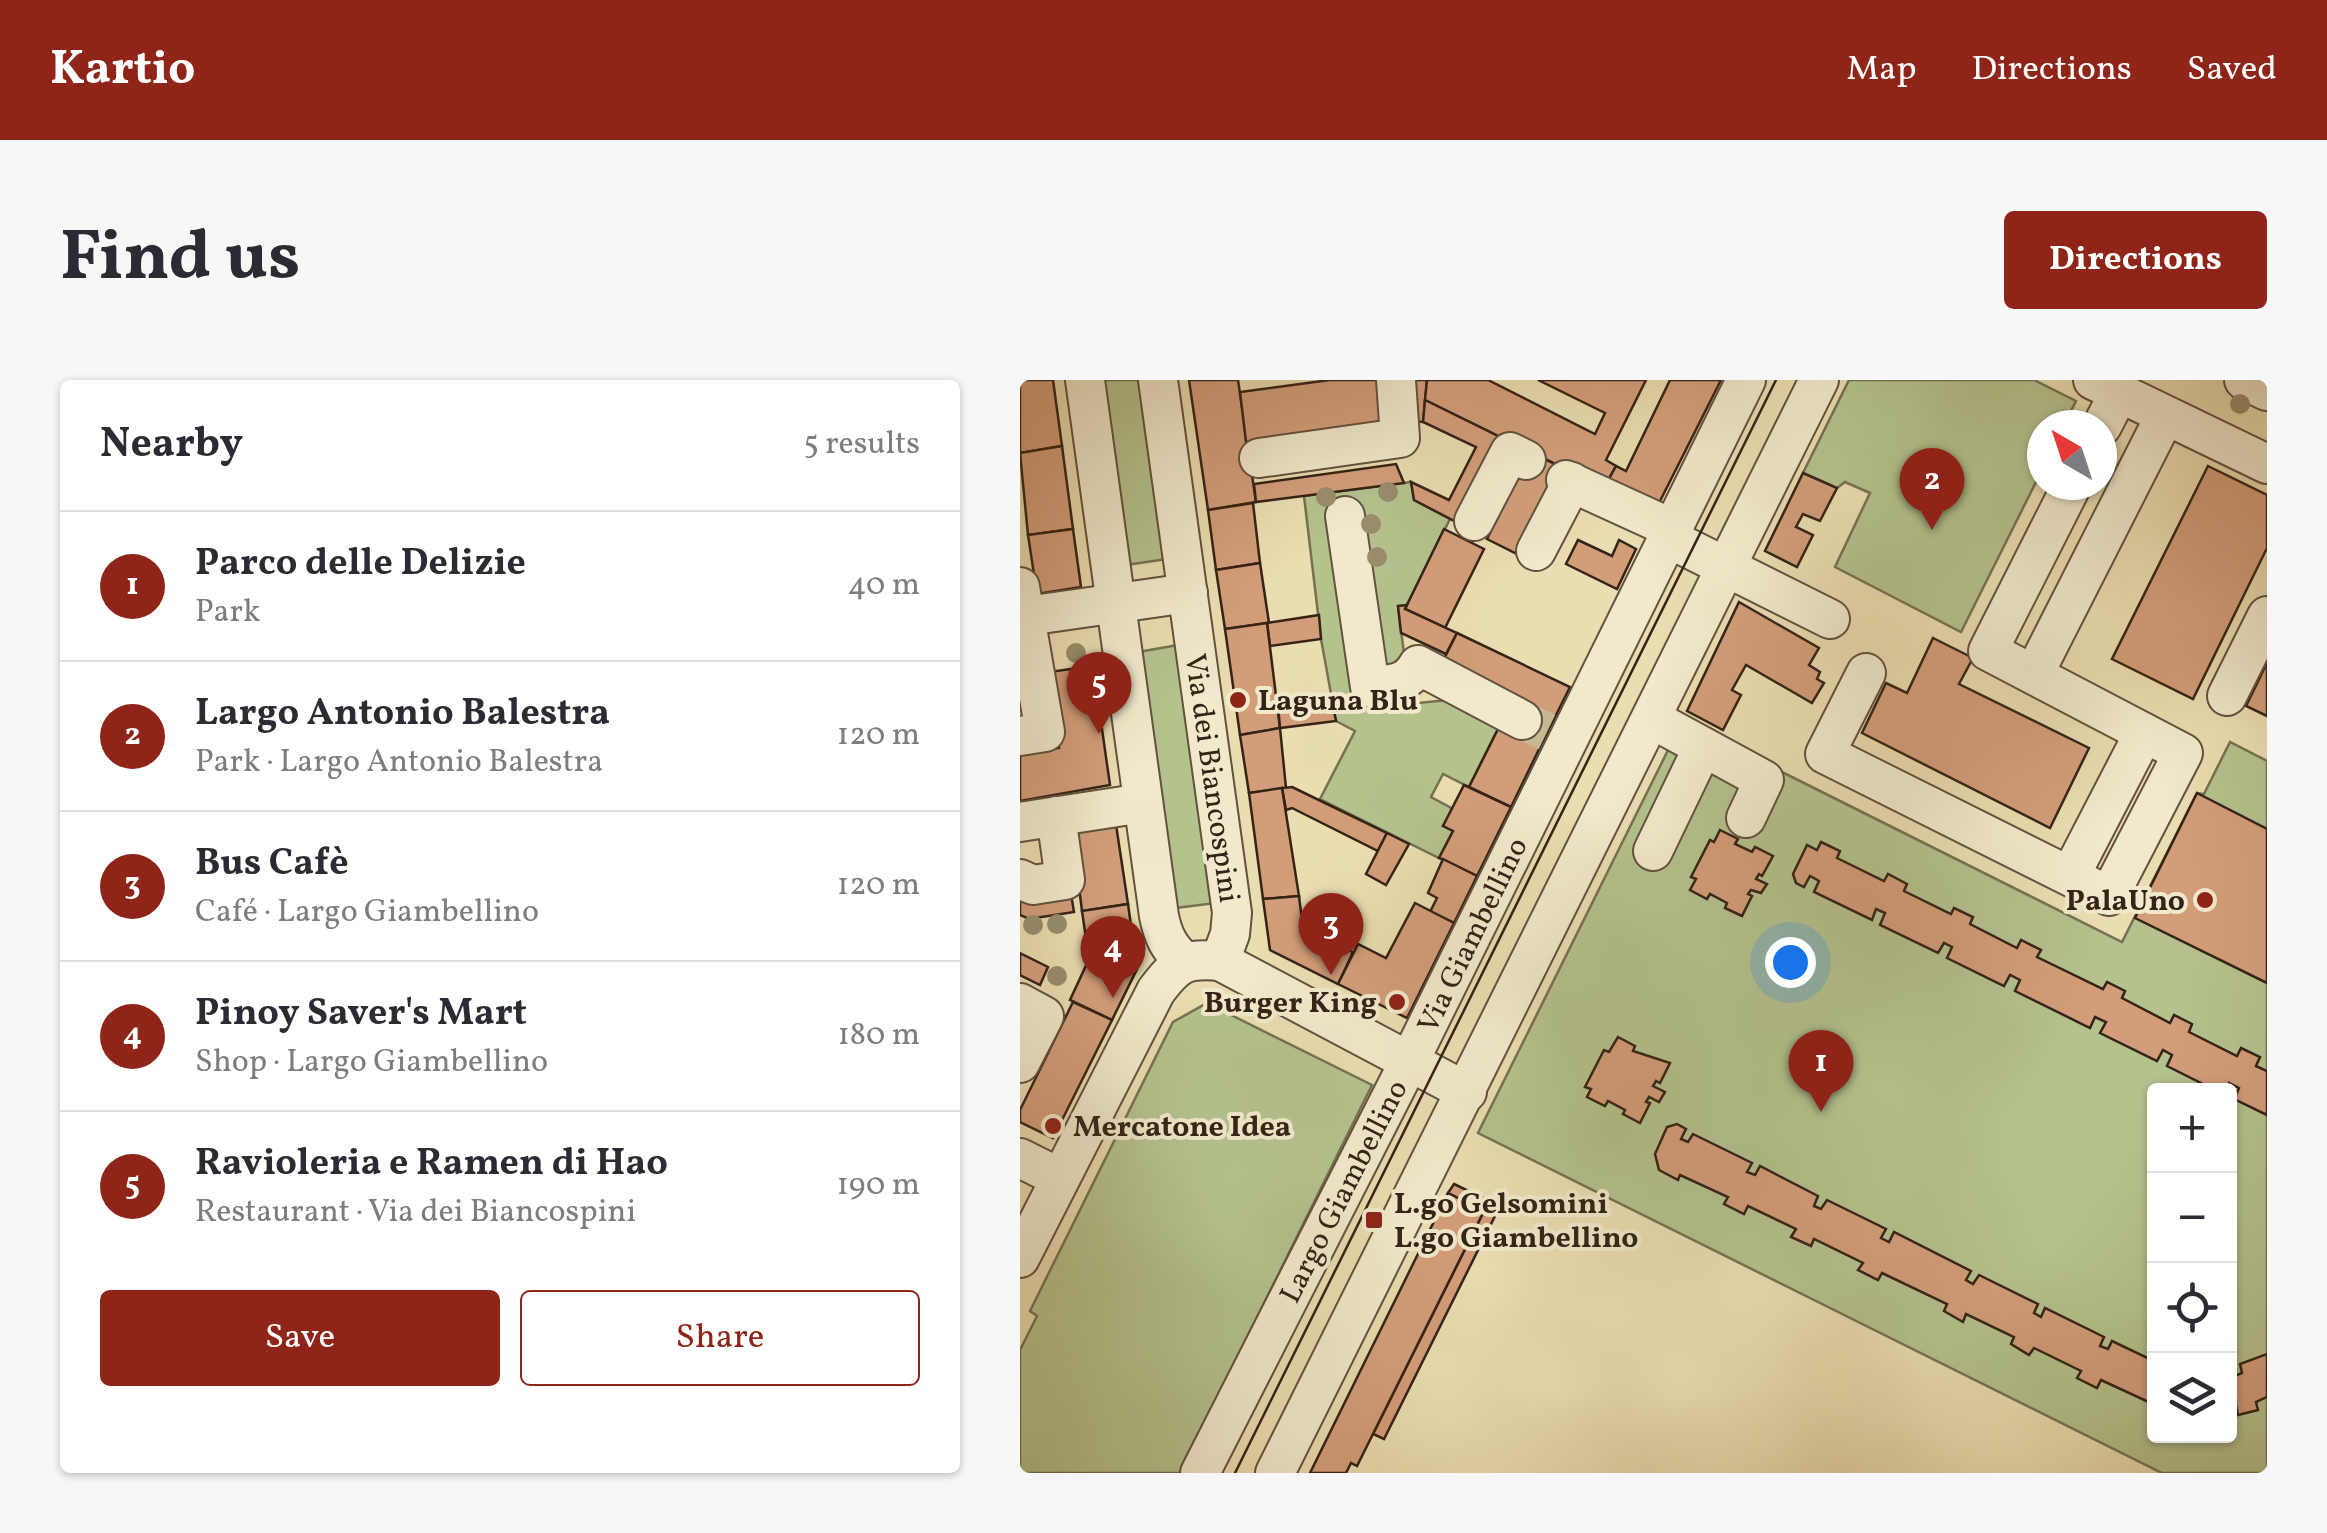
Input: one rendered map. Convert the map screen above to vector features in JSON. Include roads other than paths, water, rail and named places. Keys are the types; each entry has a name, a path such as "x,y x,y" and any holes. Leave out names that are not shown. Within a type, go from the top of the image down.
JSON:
{"street":[{"path":"1084,380 1162,933 1172,950 1202,961"},
{"name":"Via dei Biancospini","path":"1158,380 1232,913 1230,934 1202,961"},
{"path":"1260,458 1400,438 1396,380"},
{"name":"Via Giambellino","path":"1467,1092 1409,1062 1546,732 1671,534 1746,380"},
{"path":"1275,1473 1819,380"},
{"path":"2244,380 2267,391"},
{"path":"2110,394 2267,464"},
{"path":"2034,674 2166,416"},
{"path":"1474,521 1510,452 1526,460"},
{"path":"1536,551 1569,481 1830,620"},
{"path":"1866,672 1825,754 2070,876 2144,733 1988,651 2064,500"},
{"path":"1345,516 1370,687 1404,682 1418,665 1546,732"},
{"path":"1020,736 1045,732 1022,607 1114,604 1188,593"},
{"path":"2227,696 2267,616"},
{"path":"1652,720 1764,780 1746,818"},
{"path":"1653,851 1703,748"},
{"path":"1020,878 1032,884 1065,880 1032,815 1142,797"},
{"path":"1020,1258 1156,991 1170,972 1202,961"},
{"name":"Largo Giambellino","path":"1200,1473 1409,1062 1202,961"},
{"path":"1020,1063 1044,1016 1024,1016"},
{"path":"1384,1111 1442,1141"},
{"path":"1020,1158 1060,1178"}],"tunnel":[{"path":"1522,720 1547,732"}],"tram line":[{"path":"1235,1473 1776,380"}],"place":[{"name":"Largo Antonio Balestra","path":"1932,530"},
{"name":"Laguna Blu","path":"1238,700"},
{"name":"Ravioleria e Ramen di Hao","path":"1099,734"},
{"name":"PalaUno","path":"2205,900"},
{"name":"Bus Cafè","path":"1331,975"},
{"name":"Pinoy Saver's Mart","path":"1113,998"},
{"name":"Burger King","path":"1397,1002"},
{"name":"Parco delle Delizie","path":"1821,1112"},
{"name":"Mercatone Idea","path":"1053,1126"},
{"name":"L.go Gelsomini L.go Giambellino","path":"1374,1220"}]}
